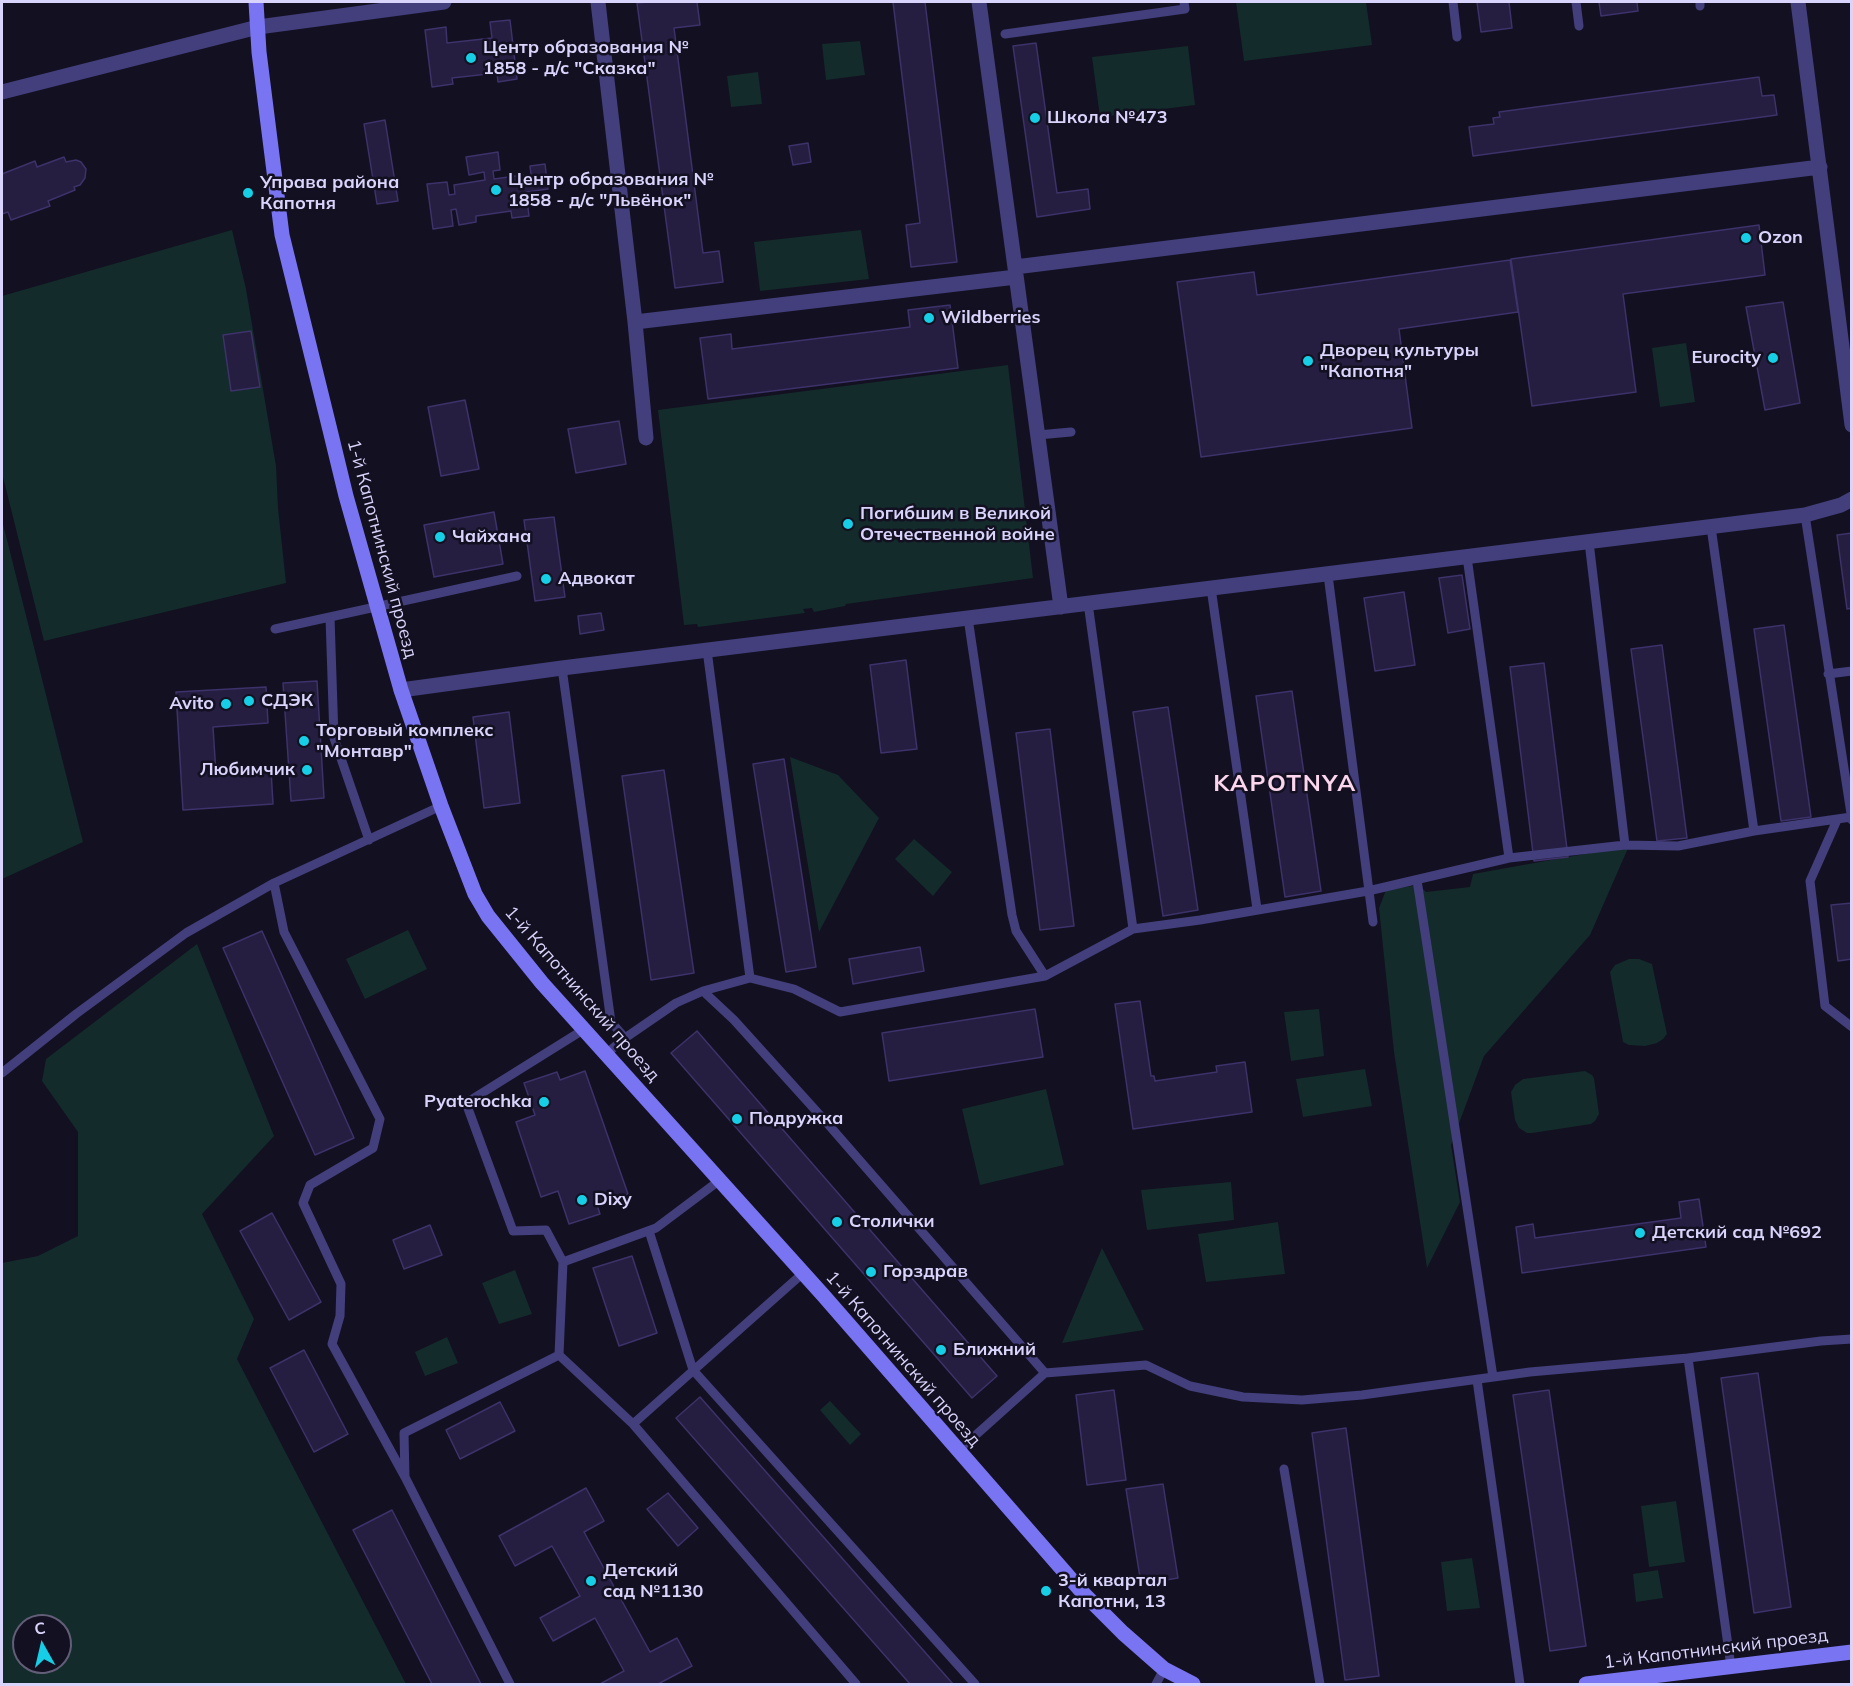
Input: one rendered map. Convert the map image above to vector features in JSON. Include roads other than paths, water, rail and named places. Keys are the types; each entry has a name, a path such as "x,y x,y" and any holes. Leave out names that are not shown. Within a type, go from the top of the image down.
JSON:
{"street":[{"name":"1-й Капотнинский проезд","path":"256,2 259,52 282,235 344,485 401,690 466,875 475,894 488,916 542,983 720,1180 1083,1593 1123,1633 1164,1669 1193,1684"},
{"path":"2,92 258,27 444,2"},
{"path":"597,2 635,322 646,438"},
{"path":"979,2 1061,607"},
{"path":"1798,2 1820,167 1845,316 1851,425"},
{"path":"635,322 1820,167"},
{"path":"401,690 562,668 1805,515 1841,505 1851,499"},
{"name":"1-й Капотнинский проезд","path":"1586,1684 1851,1652"}],"lane":[{"path":"1005,34 1185,9 1184,2"},
{"path":"1453,2 1457,37"},
{"path":"1576,2 1579,26"},
{"path":"1038,435 1071,432"},
{"path":"606,1054 625,1038 676,1004 703,991 750,978 794,988 840,1012 1045,976 1133,929 1368,891 1509,858 1625,845 1678,846 1754,831 1851,819 1849,792 1828,674 1805,515"},
{"path":"1711,527 1754,831"},
{"path":"1589,542 1625,845"},
{"path":"1467,557 1509,858"},
{"path":"1328,575 1373,922"},
{"path":"275,629 517,576"},
{"path":"1211,588 1257,909"},
{"path":"1088,603 1133,929"},
{"path":"330,617 334,738 369,840"},
{"path":"968,618 1012,915 1016,931 1045,976"},
{"path":"707,650 750,978"},
{"path":"562,668 611,1022 625,1038"},
{"path":"1828,674 1851,671"},
{"path":"2,1073 76,1014 186,933 274,883 441,806"},
{"path":"1836,820 1810,881 1825,1006 1851,1027"},
{"path":"1417,880 1494,1377"},
{"path":"274,883 284,932 380,1119 373,1148 310,1185 303,1203 341,1284 340,1316 332,1344 405,1477 510,1684"},
{"path":"703,991 734,1020 827,1123 1045,1373"},
{"path":"583,1030 466,1103 513,1231 546,1230 563,1262 559,1355 633,1424 856,1684"},
{"path":"563,1262 656,1228 720,1180"},
{"path":"649,1231 693,1370 975,1684"},
{"path":"633,1424 802,1274"},
{"path":"958,1451 1045,1373 1146,1365 1191,1386 1243,1397 1302,1400 1851,1339"},
{"path":"405,1477 404,1433 559,1355"},
{"path":"1688,1358 1731,1667"},
{"path":"1477,1380 1521,1684"},
{"path":"1284,1469 1320,1684"},
{"path":"1156,1684 1164,1669"}],"place":[{"name":"Центр образования № 1858 - д/с \"Сказка\"","path":"471,58"},
{"name":"Школа №473","path":"1035,118"},
{"name":"Центр образования № 1858 - д/с \"Львёнок\"","path":"496,190"},
{"name":"Управа района Капотня","path":"248,193"},
{"name":"Ozon","path":"1746,238"},
{"name":"Wildberries","path":"929,318"},
{"name":"Eurocity","path":"1773,358"},
{"name":"Дворец культуры \"Капотня\"","path":"1308,361"},
{"name":"Погибшим в Великой Отечественной войне","path":"848,524"},
{"name":"Чайхана","path":"440,537"},
{"name":"Адвокат","path":"546,579"},
{"name":"СДЭК","path":"249,701"},
{"name":"Avito","path":"226,704"},
{"name":"Торговый комплекс \"Монтавр\"","path":"304,741"},
{"name":"Любимчик","path":"307,770"},
{"name":"Pyaterochka","path":"544,1102"},
{"name":"Подружка","path":"737,1119"},
{"name":"Dixy","path":"582,1200"},
{"name":"Столички","path":"837,1222"},
{"name":"Детский сад №692","path":"1640,1233"},
{"name":"Горздрав","path":"871,1272"},
{"name":"Ближний","path":"941,1350"},
{"name":"Детский сад №1130","path":"591,1581"},
{"name":"3-й квартал Капотни, 13","path":"1046,1591"}],"district":[{"name":"KAPOTNYA","path":"1285,784"}]}
